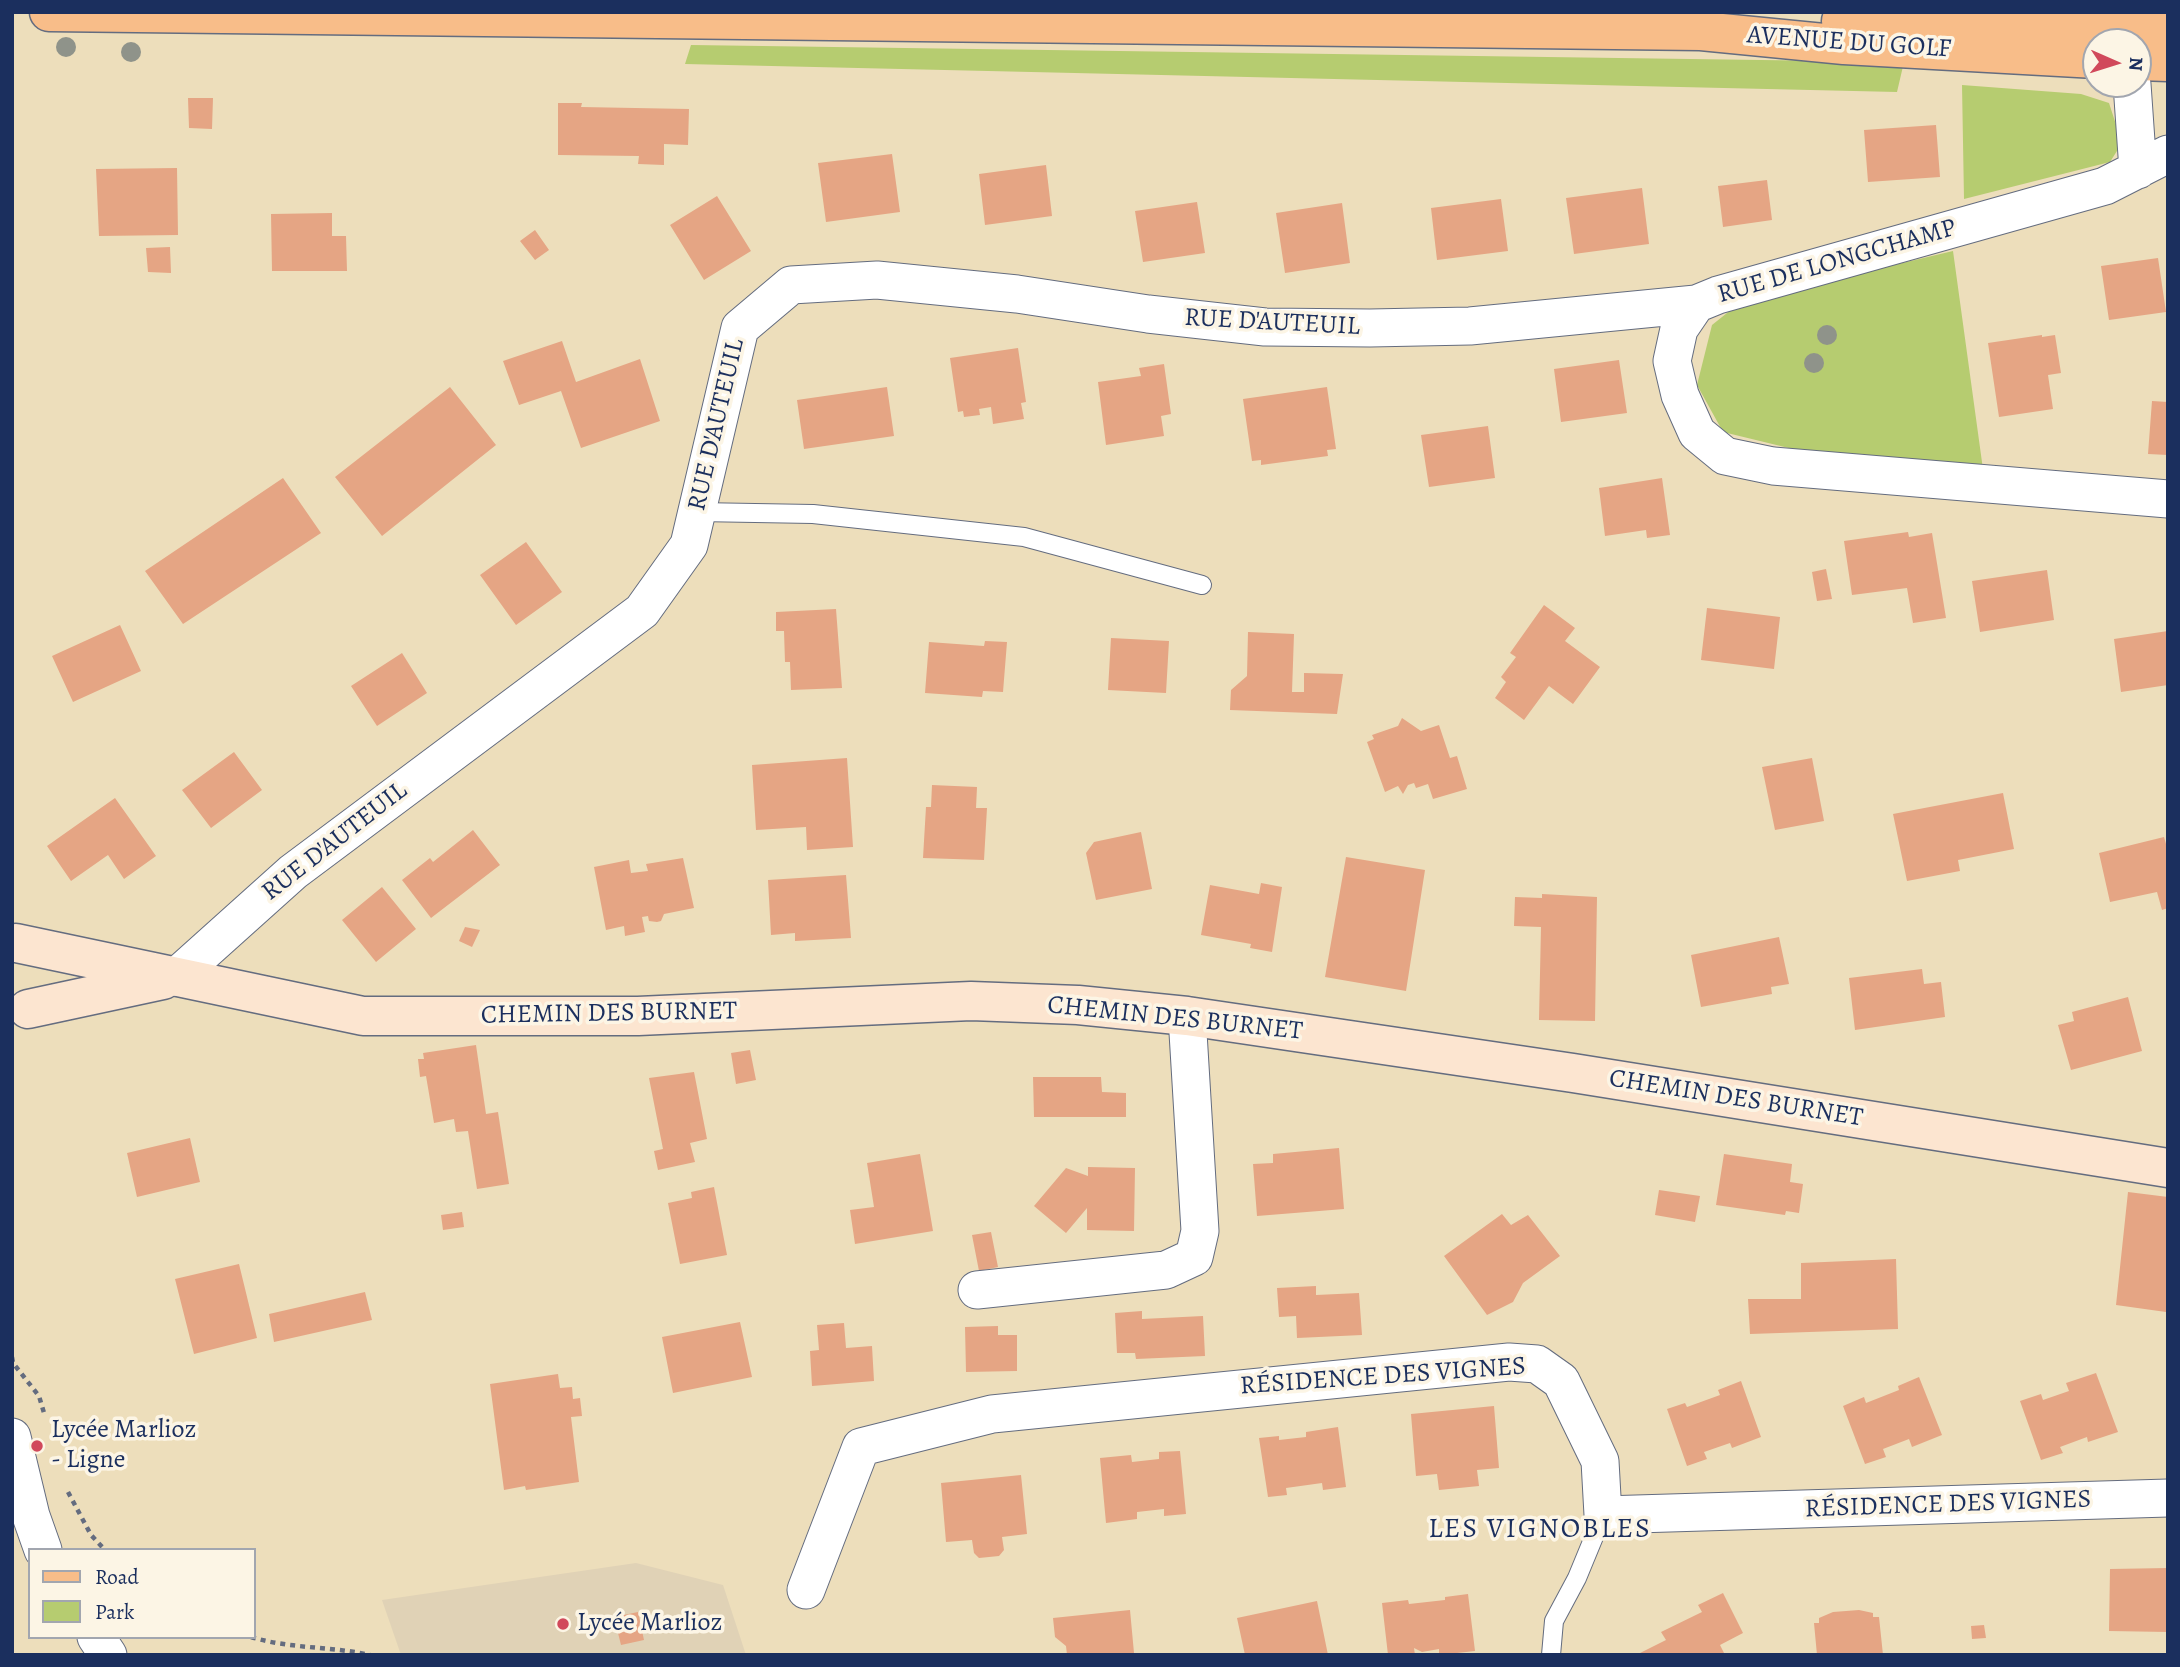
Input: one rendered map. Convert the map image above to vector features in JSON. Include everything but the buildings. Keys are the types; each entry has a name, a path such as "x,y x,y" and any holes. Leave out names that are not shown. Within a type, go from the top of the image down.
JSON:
{"main road":[{"name":"AVENUE DU GOLF","path":"49,12 1165,18 1701,31 1844,45 2082,58"},
{"path":"1701,31 1792,22 1962,20 2168,24"}],"street":[{"path":"2136,98 2153,162"},
{"name":"RUE DE LONGCHAMP","path":"2153,162 2105,186 1718,295 1696,304 1679,329 1672,360 1680,395 1697,433 1725,456 1773,466 2168,499"},
{"name":"RUE D'AUTEUIL","path":"221,986 237,921 293,872 642,611 689,545 740,328 791,285 877,280 1017,293 1148,314 1278,327 1470,326 1696,304"},
{"path":"176,977 237,921"},
{"path":"14,942 26,957 32,974 32,991 20,1019"},
{"name":"CHEMIN DES BURNET","path":"14,942 363,1016 638,1016 971,1001 1078,1005 1187,1016 1573,1073 2168,1168"},
{"name":"CHEMIN DES BURNET","path":"20,1019 176,977"},
{"path":"977,1290 1166,1270 1194,1258 1200,1231 1187,1016"},
{"name":"RÉSIDENCE DES VIGNES","path":"806,1590 860,1447 992,1414 1510,1362 1537,1364 1561,1381 1600,1461 1603,1515 2168,1498"},
{"path":"12,1437 31,1516 42,1548"},
{"path":"97,1639 108,1655"}],"lane":[{"path":"697,512 813,514 1024,537 1202,585"},
{"path":"1551,1655 1554,1621 1577,1578 1603,1515"}],"path":[{"path":"256,1639 274,1644 340,1648 370,1655"}],"shaded area":[{"name":"Lycée Marlioz","path":"636,1563 723,1585 746,1655 401,1655 382,1600"}],"green space":[{"path":"691,45 1904,62 1897,92 685,64"},
{"path":"1962,85 2081,94 2082,98 2109,103 2122,143 2110,162 1964,199"},
{"path":"1953,251 1985,484 1797,450 1723,432 1697,385 1712,325 1742,301"}],"place":[{"name":"Lycée Marlioz - Ligne","path":"37,1446"},
{"name":"Lycée Marlioz","path":"563,1624"}],"district":[{"name":"LES VIGNOBLES","path":"1540,1530"}]}
